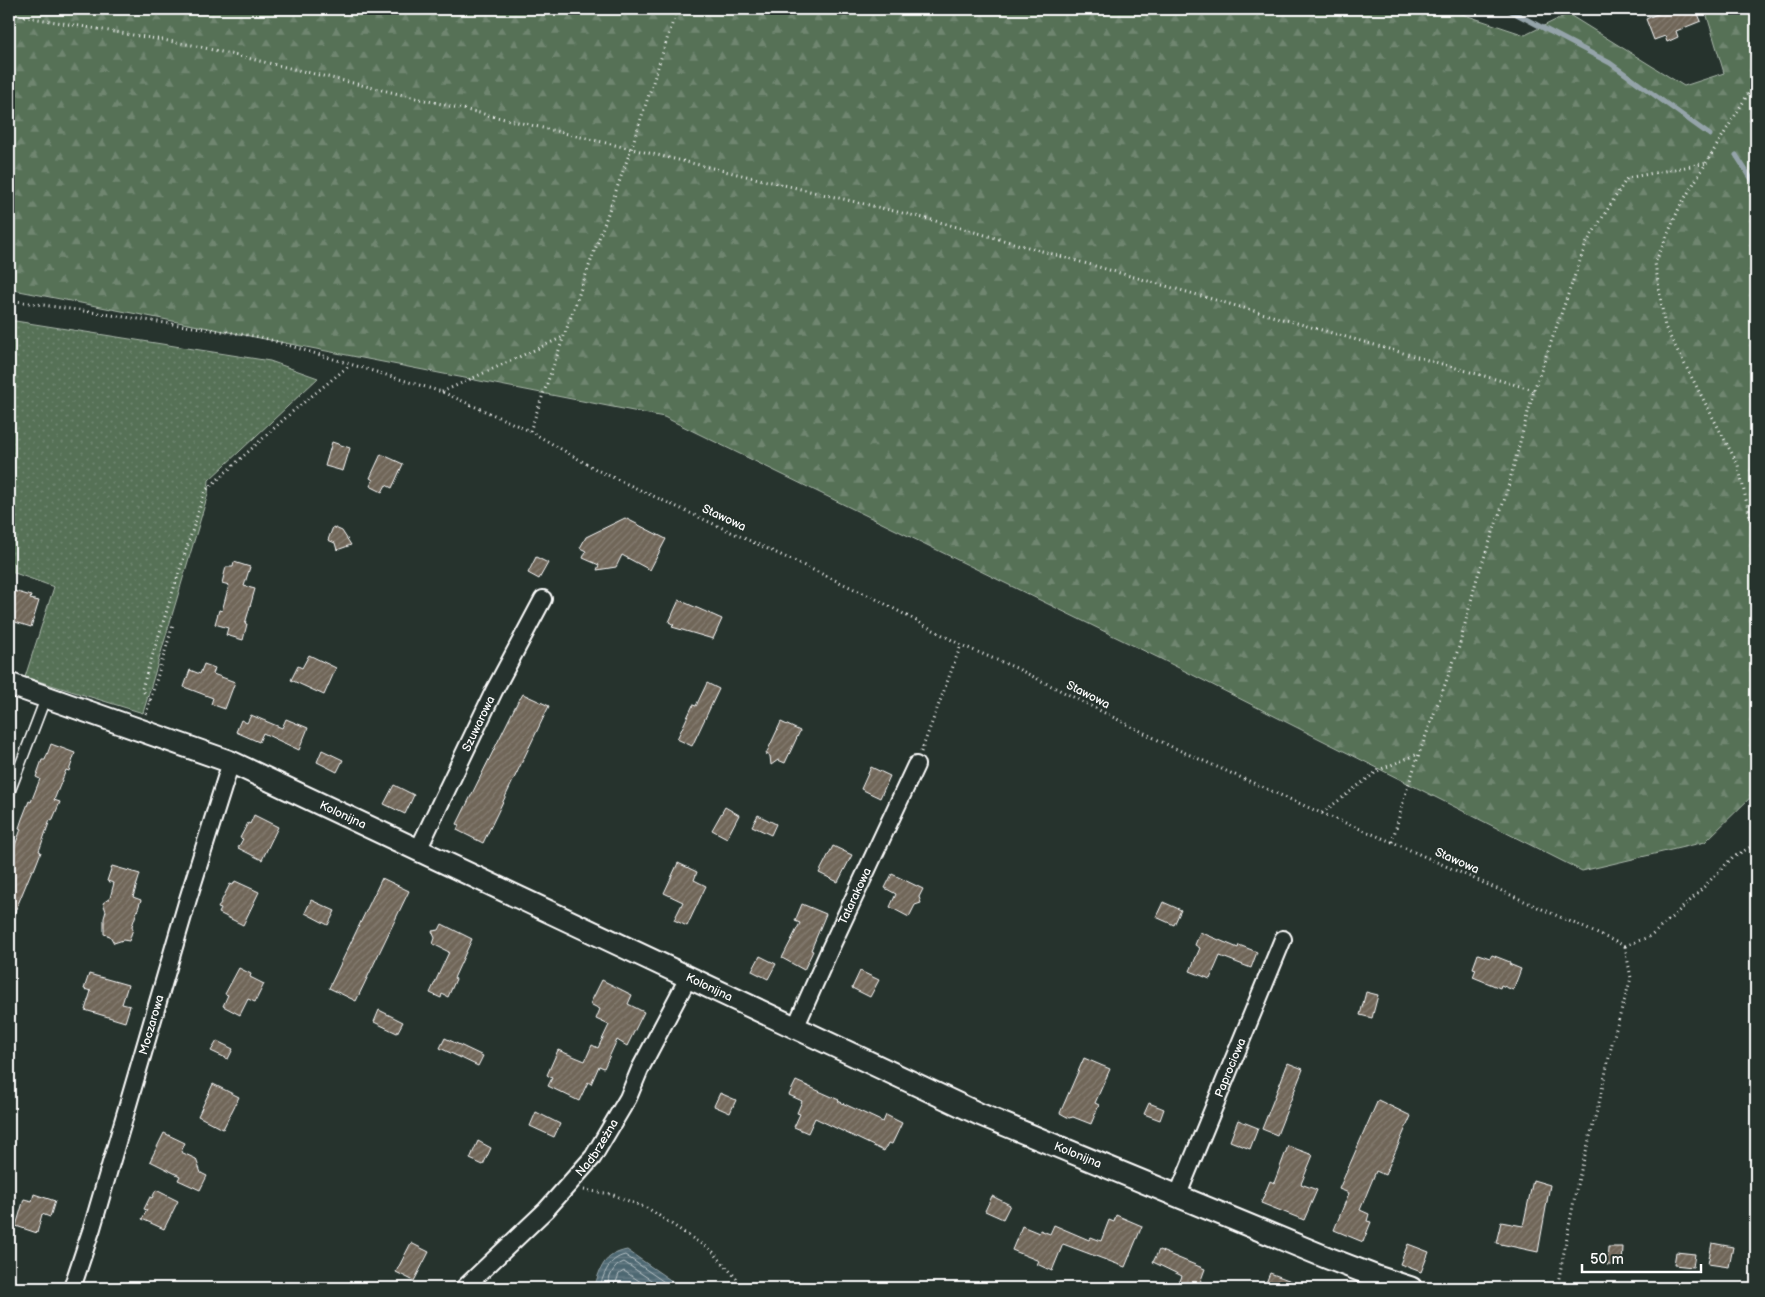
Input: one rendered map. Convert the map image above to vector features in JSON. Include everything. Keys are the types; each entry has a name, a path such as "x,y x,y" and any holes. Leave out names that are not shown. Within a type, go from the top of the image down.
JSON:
{"street":[{"name":"Szuwarowa","path":"418,850 494,691 543,598"},
{"name":"Kolonijna","path":"9,684 231,762 978,1114 1353,1268 1412,1288"},
{"name":"Moczarowa","path":"72,1288 100,1200 188,899 231,762"},
{"name":"Tatarakowa","path":"795,1028 916,765"},
{"name":"Paprociowa","path":"1177,1197 1283,939"},
{"name":"Nadbrzeżna","path":"464,1288 546,1210 593,1157 628,1098 640,1069 688,978"}],"lane":[{"path":"9,794 46,697"}],"path":[{"path":"530,431 678,9"},
{"path":"9,14 192,45 932,220 1534,390"},
{"path":"1756,81 1680,206 1655,263 1665,327 1738,465 1756,543"},
{"path":"1392,842 1419,754 1460,647 1477,578 1506,498 1534,390 1586,244 1627,178 1707,163"},
{"name":"Stawowa","path":"9,300 261,336 442,392 530,431 600,471 876,598 961,645 1016,668 1172,747 1321,813 1392,842 1625,946"},
{"path":"442,392 563,336"},
{"path":"150,701 142,689 205,491 292,412 350,364"},
{"path":"140,729 173,625"},
{"path":"916,765 961,645"},
{"path":"1321,813 1379,770 1419,754"},
{"path":"1557,1288 1577,1185 1613,1039 1631,978 1625,946 1651,936 1692,899 1733,857 1756,844"},
{"path":"565,1188 611,1194 649,1209 713,1252 745,1288"}],"green space":[{"path":"9,9 1447,9 1525,35 1568,14 1684,86 1724,73 1705,9 1756,9 1756,792 1705,842 1582,871 1161,659 664,417 9,289"},
{"path":"9,320 270,361 318,378 209,480 208,494 143,713 25,677 54,587 9,571"}],"water":[{"path":"627,1250 680,1288 594,1288 604,1263 613,1255"}],"building":[{"path":"1668,9 1677,12 1684,9 1696,9 1701,21 1676,31 1678,37 1667,42 1665,36 1654,40 1646,19"},
{"path":"332,442 350,448 343,471 325,466"},
{"path":"381,454 403,464 392,488 386,485 382,492 370,486 373,480 370,478"},
{"path":"625,518 666,539 650,570 622,555 616,567 597,570 599,565 583,558 586,551 580,548 586,537"},
{"path":"333,527 342,531 351,545 337,550 335,543 328,540"},
{"path":"536,557 548,563 539,579 528,573"},
{"path":"234,562 250,567 244,586 255,589 245,624 247,624 243,640 226,635 228,628 215,624 219,610 222,611 229,585 222,583 226,567 233,567"},
{"path":"14,591 31,596 30,599 39,601 31,627 9,620 9,592 13,593"},
{"path":"679,600 722,619 713,639 672,627 674,625 669,622"},
{"path":"309,655 336,668 324,695 291,680 298,666 302,668"},
{"path":"204,664 215,668 213,674 235,682 225,709 211,704 213,698 184,687 190,670 200,674"},
{"path":"707,683 719,689 692,746 677,739 693,705 696,706"},
{"path":"523,694 549,706 483,843 457,830 459,825 457,824"},
{"path":"251,715 282,728 286,719 308,728 299,750 263,733 259,742 236,732 241,720 247,723"},
{"path":"781,722 800,731 785,763 778,760 771,765 770,756 766,754"},
{"path":"51,744 75,753 69,771 66,770 54,800 60,802 52,821 50,820 39,851 41,852 9,926 9,850 13,851 21,829 19,828 22,819 40,779 36,777 42,760 45,760"},
{"path":"322,750 343,760 337,772 317,762"},
{"path":"871,767 890,776 880,798 861,789"},
{"path":"394,785 414,795 405,814 384,804"},
{"path":"725,807 739,815 727,838 712,830"},
{"path":"254,815 278,827 262,860 238,848 243,839 240,838"},
{"path":"758,815 776,824 771,835 752,826"},
{"path":"833,846 852,855 838,882 819,873"},
{"path":"678,863 697,872 694,880 706,886 687,926 674,920 683,902 664,893"},
{"path":"112,866 140,874 133,897 141,900 129,941 123,940 114,943 110,936 104,934 106,911 103,903 110,898 114,883 107,881"},
{"path":"892,874 923,889 919,897 921,903 915,905 909,917 890,907 896,894 885,888"},
{"path":"382,878 409,891 356,1001 329,988"},
{"path":"235,881 259,892 243,925 219,913 221,909 218,908 230,884 233,885"},
{"path":"311,900 335,911 328,925 305,913"},
{"path":"1163,902 1181,910 1174,925 1156,917"},
{"path":"802,904 826,914 804,970 782,958 800,923 795,921"},
{"path":"442,924 472,939 454,978 456,979 448,997 442,994 441,998 430,993 449,952 433,944 435,938 432,931 439,930"},
{"path":"1200,932 1238,948 1239,945 1257,952 1251,968 1220,956 1210,979 1190,971 1200,948 1195,945"},
{"path":"1478,954 1490,958 1492,955 1510,962 1509,964 1521,969 1513,990 1501,985 1500,988 1473,977 1476,969 1473,968"},
{"path":"760,956 776,964 768,979 752,971"},
{"path":"239,968 251,974 250,977 264,984 255,1002 248,999 240,1015 223,1006 228,995 225,994"},
{"path":"860,971 879,980 870,997 852,988"},
{"path":"89,974 128,985 122,1004 130,1006 125,1022 85,1010 91,991 84,989"},
{"path":"602,980 632,995 628,1004 644,1012 627,1046 617,1040 604,1068 599,1066 591,1084 588,1082 579,1101 548,1086 552,1078 547,1075 558,1050 585,1061 592,1045 598,1048 609,1025 596,1019 600,1009 590,1004"},
{"path":"1366,992 1378,995 1372,1018 1360,1015"},
{"path":"379,1010 403,1022 397,1033 374,1022"},
{"path":"445,1038 483,1056 478,1066 440,1048"},
{"path":"217,1041 233,1049 228,1059 211,1051"},
{"path":"1084,1058 1110,1069 1095,1103 1099,1105 1091,1124 1073,1117 1069,1118 1060,1113"},
{"path":"1288,1063 1303,1069 1277,1135 1262,1129"},
{"path":"796,1081 883,1122 886,1115 902,1123 892,1144 888,1143 884,1151 815,1118 808,1133 794,1127 800,1114 797,1113 802,1101 789,1095"},
{"path":"213,1084 239,1097 223,1129 198,1116"},
{"path":"720,1093 736,1100 730,1113 714,1106"},
{"path":"1378,1100 1411,1116 1385,1175 1376,1171 1360,1210 1369,1214 1367,1221 1371,1222 1363,1242 1334,1230 1349,1193 1339,1189"},
{"path":"1149,1103 1164,1109 1160,1120 1144,1114"},
{"path":"536,1112 560,1124 554,1137 530,1126"},
{"path":"1238,1120 1258,1128 1250,1149 1230,1141"},
{"path":"164,1133 185,1143 181,1152 196,1159 201,1173 207,1176 200,1190 178,1180 180,1176 150,1161"},
{"path":"478,1141 491,1148 483,1165 470,1159"},
{"path":"1288,1146 1313,1155 1301,1184 1317,1190 1304,1220 1261,1203 1270,1181 1274,1183"},
{"path":"1533,1180 1550,1185 1538,1252 1496,1243 1501,1222 1523,1226"},
{"path":"156,1190 178,1201 164,1229 142,1219 147,1210 144,1209"},
{"path":"34,1194 55,1201 50,1217 42,1214 37,1233 16,1226 24,1199 32,1201"},
{"path":"992,1196 1010,1205 1003,1219 985,1211"},
{"path":"1116,1215 1142,1226 1125,1267 1063,1244 1052,1271 1037,1264 1039,1261 1012,1250 1022,1226 1039,1233 1040,1230 1050,1234 1054,1225 1089,1240 1091,1237 1101,1241 1109,1220 1114,1222"},
{"path":"411,1243 429,1252 414,1281 396,1272"},
{"path":"1712,1243 1733,1247 1729,1267 1708,1264"},
{"path":"1408,1244 1429,1252 1421,1272 1400,1264"},
{"path":"1608,1247 1623,1247 1622,1265 1607,1265"},
{"path":"1159,1250 1205,1269 1198,1288 1177,1288 1182,1276 1153,1262"},
{"path":"1676,1252 1695,1254 1693,1267 1674,1265"},
{"path":"1270,1273 1307,1287 1307,1288 1264,1288"}],"waterway":[{"path":"1507,9 1610,63 1710,135"},
{"path":"1736,155 1756,186"}]}
